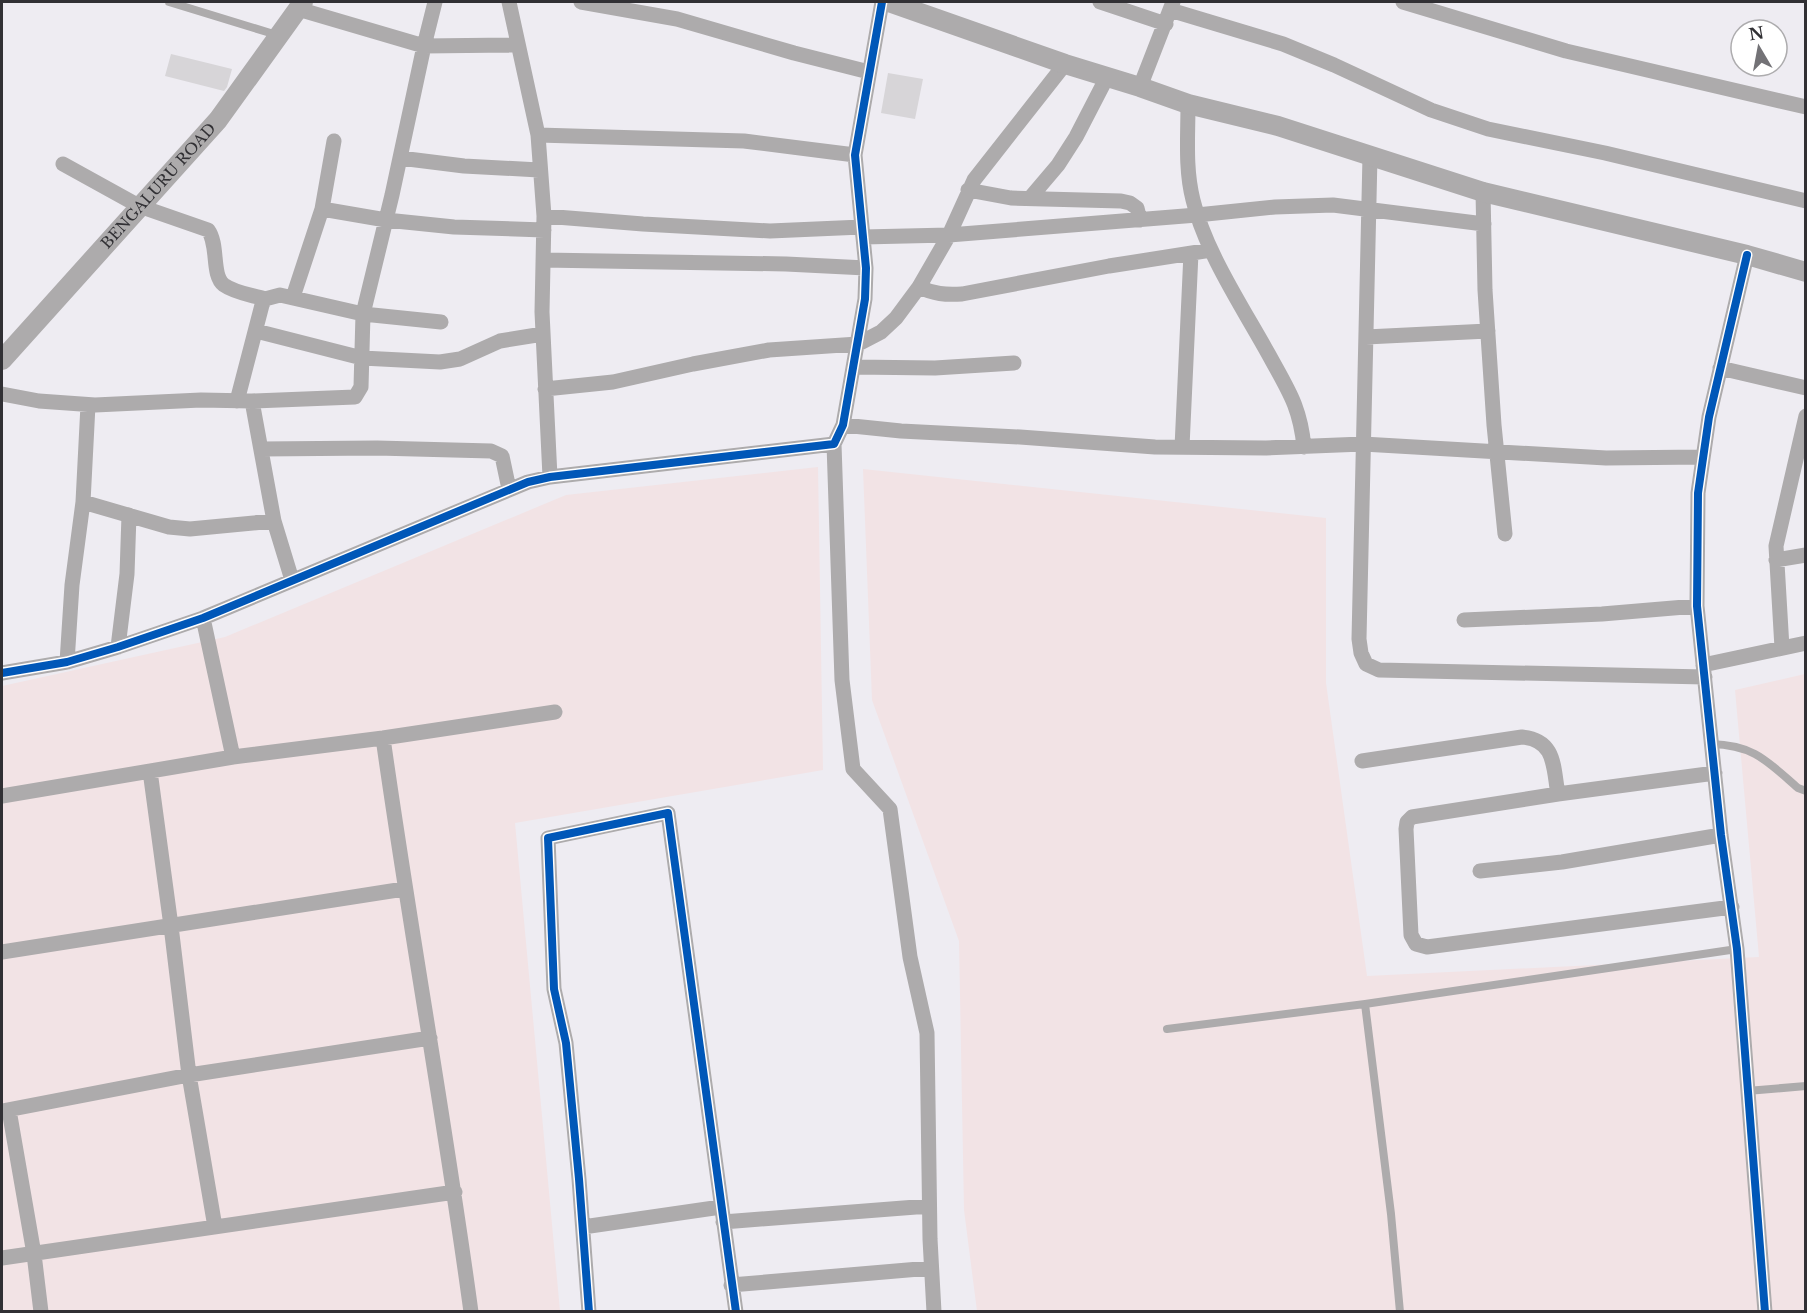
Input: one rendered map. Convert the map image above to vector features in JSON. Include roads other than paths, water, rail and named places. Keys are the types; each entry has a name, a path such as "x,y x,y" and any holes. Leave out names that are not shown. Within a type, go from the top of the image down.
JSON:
{"street":[{"path":"2,394 39,401 88,405 355,397 361,387 363,314 435,2"},
{"path":"509,2 538,135 544,223 543,334 549,477"},
{"path":"581,2 677,19 869,72"},
{"path":"882,2 855,155 866,268 865,299 843,425 834,444 842,680 853,769 890,809 910,957 927,1033 929,1206 934,1311"},
{"path":"889,2 1065,64 1188,104 1278,126 1483,192 1747,255 1806,272"},
{"path":"1100,2 1170,12 1283,44 1431,110 1488,129 1605,153 1806,201"},
{"path":"1403,2 1566,51 1806,107"},
{"name":"BENGALURU ROAD","path":"2,360 218,120 301,5"},
{"path":"301,5 424,46 517,45"},
{"path":"1140,87 1170,12"},
{"path":"546,389 613,382 769,350 858,344 881,332 896,318 919,287 949,235 968,190 1065,64"},
{"path":"1030,198 1059,165 1107,77"},
{"path":"1188,104 1187,164 1192,199 1197,215 1211,250 1293,396 1302,423 1304,447"},
{"path":"538,135 744,141 855,155"},
{"path":"293,297 322,209 334,141"},
{"path":"1370,156 1359,639 1361,653 1366,664 1379,670 1704,671 1806,643"},
{"path":"400,158 464,166 539,170"},
{"path":"63,164 140,206 208,230 215,244 220,281 232,290 265,299 280,295 363,314 441,322"},
{"path":"968,190 1011,198 1130,203 1137,208 1140,219"},
{"path":"1483,192 1488,332 1496,453 1505,534"},
{"path":"322,209 386,220 454,227 544,223 643,224 770,231 949,235 1275,207 1333,205 1485,224"},
{"path":"919,287 934,294 962,294 1109,266 1211,250"},
{"path":"1182,447 1191,253"},
{"path":"1747,255 1720,368 1703,457 1698,493 1697,606 1720,835 1737,949 1765,1311"},
{"path":"543,260 866,268"},
{"path":"265,299 256,331 245,401 261,449 274,521 292,580"},
{"path":"256,331 362,358 440,362 460,359 500,341 543,334"},
{"path":"1366,337 1488,332"},
{"path":"854,367 935,368 1014,363"},
{"path":"1720,368 1806,388"},
{"path":"67,662 72,585 83,502 88,405"},
{"path":"1782,648 1776,546 1806,416"},
{"path":"843,425 902,431 1155,447 1304,447 1363,444 1606,458 1703,457"},
{"path":"2,673 67,662 203,618 509,489 549,477 834,444"},
{"path":"261,449 377,448 498,452 502,456 509,489"},
{"path":"83,502 169,526 190,529 274,521"},
{"path":"118,647 127,574 129,515"},
{"path":"1776,560 1806,555"},
{"path":"1464,620 1697,606"},
{"path":"203,618 233,757"},
{"path":"2,796 233,757 383,738 555,712"},
{"path":"1362,761 1522,737 1531,738 1540,740 1547,749 1552,762 1558,795"},
{"path":"383,738 404,889 455,1192 471,1311"},
{"path":"150,771 189,1075 215,1227"},
{"path":"1715,773 1412,817 1407,822 1412,935 1416,944 1427,947 1453,945 1732,907"},
{"path":"589,1311 566,1043 554,989 548,838 668,813 736,1311"},
{"path":"1480,871 1562,862 1720,835"},
{"path":"2,952 404,889"},
{"path":"41,1311 34,1254 5,1111 189,1075 430,1038"},
{"path":"2,1258 455,1192"},
{"path":"583,1227 722,1215 929,1206"},
{"path":"731,1285 931,1269"}],"lane":[{"path":"170,2 279,36"},
{"path":"1711,744 1728,744 1755,752 1798,788 1806,791"},
{"path":"1167,1029 1365,1004 1737,949"},
{"path":"1365,1004 1391,1214 1400,1311"},
{"path":"1748,1091 1806,1086"}]}
